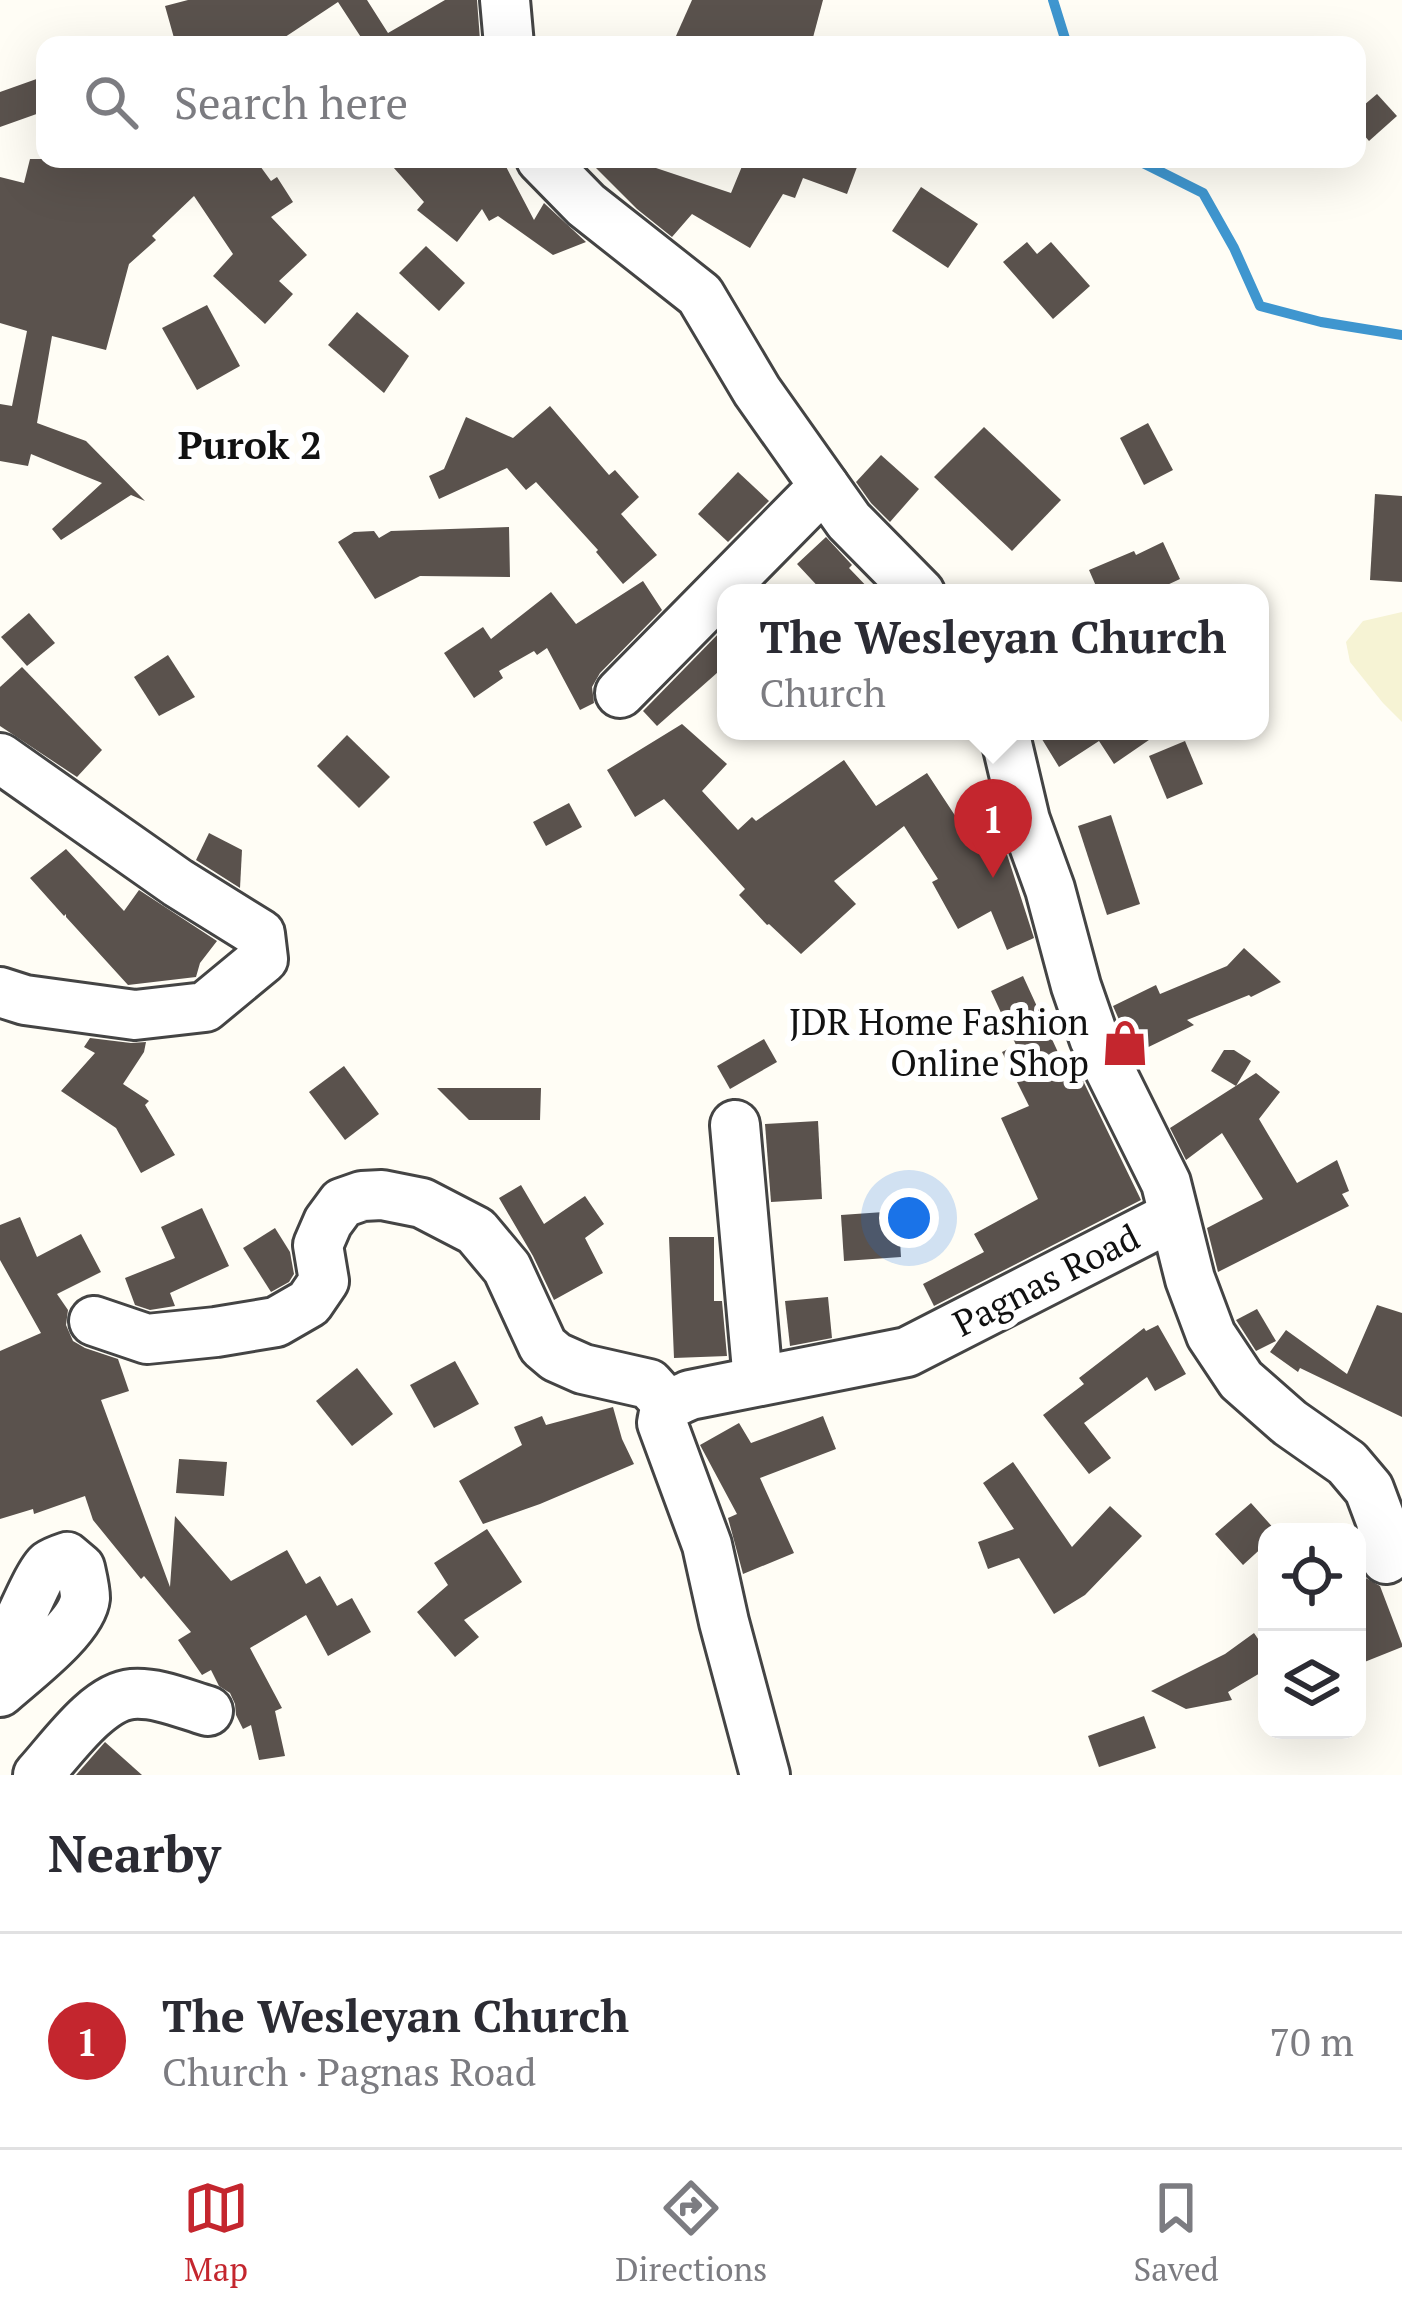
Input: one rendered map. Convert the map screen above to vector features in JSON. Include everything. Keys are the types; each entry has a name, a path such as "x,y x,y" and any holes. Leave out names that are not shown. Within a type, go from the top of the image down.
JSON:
{"street":[{"path":"505,0 508,36"},
{"path":"550,168 586,206 700,295 757,391 849,521 911,584"},
{"path":"727,584 824,486"},
{"path":"620,693 717,595"},
{"name":"Pagnas Road","path":"668,1405 690,1395 907,1352 1173,1216 1166,1183 1094,1037 1076,986 1050,889 1025,820 1006,740"},
{"path":"0,758 178,883 260,934 262,959 205,1007 135,1015 25,1000 0,992"},
{"path":"735,1125 758,1381"},
{"path":"94,1321 147,1339 276,1322 309,1304 324,1281 318,1245 328,1222 342,1203 362,1196 422,1203 476,1231 507,1268 542,1346 600,1375 649,1384 668,1405 662,1423 696,1510 765,1775"},
{"path":"1173,1216 1211,1335 1241,1380 1290,1423 1347,1462 1369,1489 1381,1521 1386,1559"},
{"path":"0,1660 42,1573 67,1557 80,1568 85,1597 81,1610 58,1639 0,1692"},
{"path":"38,1775 85,1723 116,1698 152,1695 208,1711"}],"shaded area":[{"path":"1402,612 1402,722 1350,662 1346,642 1363,621"}],"building":[{"path":"188,0 367,0 388,33 445,0 477,0 480,36 360,36 338,2 287,36 173,36 165,6"},
{"path":"692,0 823,0 813,36 676,36"},
{"path":"36,79 36,114 0,127 0,92"},
{"path":"1377,94 1397,116 1369,141 1366,138 1366,103"},
{"path":"30,159 36,159 36,168 262,168 271,181 277,177 293,202 271,217 307,255 279,281 293,294 265,324 213,276 233,254 194,196 129,264 106,350 52,336 37,423 86,441 145,501 131,495 61,540 52,529 102,483 31,454 28,466 0,461 0,404 12,406 27,331 0,323 0,177 24,183"},
{"path":"394,168 507,168 534,220 544,203 586,242 553,255 498,216 489,221 482,209 457,242 417,210 424,202"},
{"path":"596,168 656,168 731,193 741,168 857,168 847,194 803,178 795,198 783,194 750,248 692,214 672,237"},
{"path":"921,187 978,224 948,268 892,231"},
{"path":"1027,242 1037,254 1051,242 1090,286 1053,319 1003,262"},
{"path":"426,246 465,283 439,311 399,273"},
{"path":"207,305 240,366 197,390 162,328"},
{"path":"357,312 409,356 384,393 328,345"},
{"path":"550,406 609,475 615,470 639,497 621,514 657,555 623,584 536,482 526,490 507,468 439,499 429,476 444,469 466,417 513,438"},
{"path":"1148,423 1173,470 1144,485 1120,438"},
{"path":"984,427 1061,500 1012,551 934,477"},
{"path":"881,455 919,489 890,522 856,482"},
{"path":"738,472 769,501 728,542 698,514"},
{"path":"1375,494 1402,496 1402,582 1370,580"},
{"path":"509,527 510,577 420,576 375,599 338,542 354,532 374,531 379,538 391,531"},
{"path":"826,537 864,584 816,584 797,564"},
{"path":"1163,542 1180,579 1169,584 1095,584 1089,570 1134,551 1136,555"},
{"path":"643,581 662,610 600,673 592,687 594,703 580,710 547,648 499,671 503,678 474,698 444,653 483,627 491,639 551,592 576,624"},
{"path":"29,613 55,643 27,666 1,637"},
{"path":"717,635 717,673 657,726 643,711"},
{"path":"168,655 195,697 159,716 134,677"},
{"path":"22,667 102,750 77,777 0,726 0,687"},
{"path":"682,724 727,764 702,791 738,830 844,760 876,806 927,773 981,855 1003,842 1034,938 1007,950 991,911 958,929 932,882 938,879 904,826 834,881 856,904 801,954 739,895 745,889 664,799 635,817 607,770"},
{"path":"347,735 390,777 359,808 317,766"},
{"path":"1042,740 1149,740 1114,764 1099,741 1059,767"},
{"path":"1185,741 1203,784 1167,799 1149,756"},
{"path":"569,803 582,827 546,846 533,822"},
{"path":"1111,815 1140,904 1107,915 1078,826"},
{"path":"209,833 242,850 240,888 196,860"},
{"path":"66,849 124,911 139,890 217,941 196,977 128,985 30,878"},
{"path":"1244,948 1281,982 1187,1020 1194,1025 1134,1054 1113,1006 1156,985 1160,994 1227,966"},
{"path":"1023,976 1062,1061 1071,1056 1141,1200 934,1306 923,1284 984,1252 974,1234 1038,1199 1001,1118 1029,1106 1002,1052 1016,1045 991,991"},
{"path":"90,1038 146,1042 123,1084 149,1101 145,1105 175,1155 141,1173 116,1128 61,1091 95,1053 84,1047"},
{"path":"764,1039 777,1062 730,1089 717,1066"},
{"path":"1224,1050 1234,1050 1251,1061 1236,1086 1211,1071"},
{"path":"344,1066 379,1114 345,1140 309,1092"},
{"path":"1256,1073 1280,1092 1259,1119 1297,1183 1337,1160 1349,1191 1342,1194 1349,1206 1218,1272 1207,1228 1263,1199 1222,1133 1186,1160 1170,1128"},
{"path":"437,1088 541,1088 540,1120 469,1120"},
{"path":"818,1121 822,1199 771,1202 765,1124"},
{"path":"521,1185 544,1224 585,1196 604,1224 585,1238 603,1273 554,1300 499,1198"},
{"path":"202,1208 229,1266 170,1293 175,1306 150,1310 135,1305 125,1278 175,1258 161,1227"},
{"path":"898,1211 901,1257 844,1261 841,1215"},
{"path":"20,1217 37,1257 81,1234 101,1272 57,1294 68,1310 66,1325 73,1341 118,1359 129,1391 101,1400 170,1587 175,1516 231,1581 287,1550 306,1584 320,1576 337,1606 352,1598 371,1632 328,1656 306,1615 250,1648 282,1708 275,1711 285,1756 259,1760 251,1725 243,1729 230,1693 219,1686 211,1670 202,1675 178,1640 191,1632 93,1520 85,1496 34,1514 33,1509 0,1519 0,1351 41,1333 0,1260 0,1225"},
{"path":"275,1228 290,1252 294,1274 271,1292 243,1248"},
{"path":"669,1237 714,1237 714,1301 722,1301 727,1356 674,1358"},
{"path":"828,1297 832,1338 790,1346 785,1301"},
{"path":"1377,1305 1402,1313 1402,1417 1300,1368 1298,1372 1270,1352 1286,1330 1347,1374"},
{"path":"1257,1309 1276,1341 1256,1351 1236,1320"},
{"path":"1158,1325 1186,1374 1155,1391 1147,1377 1084,1423 1111,1458 1089,1474 1043,1415 1084,1384 1079,1378 1144,1328"},
{"path":"455,1361 479,1404 434,1428 410,1385"},
{"path":"357,1368 393,1414 352,1446 316,1401"},
{"path":"613,1407 634,1464 483,1524 459,1481 522,1445 514,1427 542,1416 546,1425"},
{"path":"823,1416 836,1449 760,1478 794,1553 743,1574 728,1518 737,1514 700,1445 739,1423 751,1443"},
{"path":"179,1459 227,1462 224,1496 176,1493"},
{"path":"1013,1462 1072,1547 1110,1506 1142,1536 1085,1595 1054,1614 1019,1558 988,1569 978,1542 1014,1529 983,1483"},
{"path":"1251,1503 1269,1523 1258,1523 1258,1551 1243,1565 1215,1534"},
{"path":"487,1529 522,1582 464,1620 479,1637 455,1657 417,1612 448,1585 434,1563"},
{"path":"1366,1578 1380,1586 1402,1647 1366,1661"},
{"path":"1254,1633 1258,1639 1258,1674 1228,1692 1232,1700 1186,1709 1151,1691 1225,1654"},
{"path":"1144,1716 1156,1748 1099,1767 1088,1736"},
{"path":"105,1742 142,1775 76,1775"}],"waterway":[{"path":"1053,0 1064,36"},
{"path":"1153,168 1203,193 1260,306 1402,335"}],"place":[{"name":"The Wesleyan Church","path":"993,878"},
{"name":"JDR Home Fashion Online Shop","path":"1125,1043"}],"district":[{"name":"Purok 2","path":"250,445"}]}
